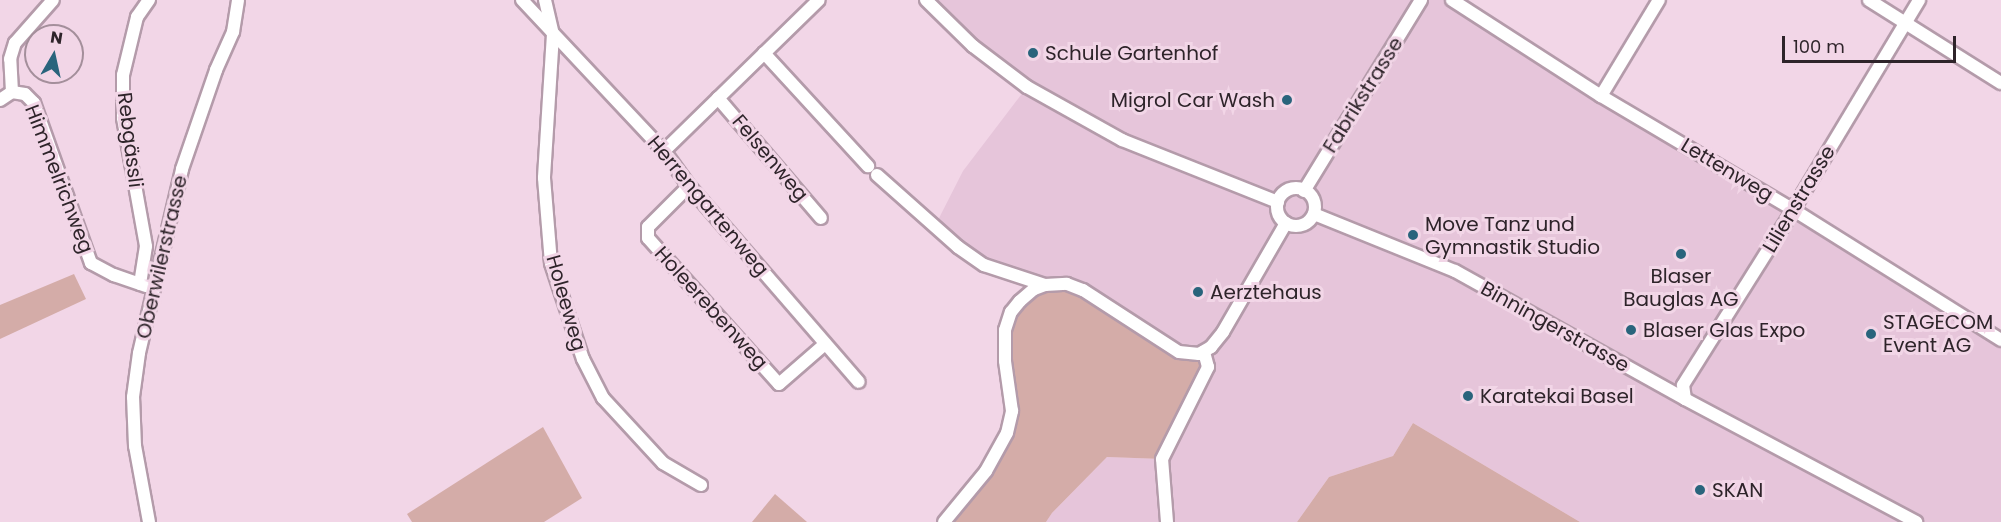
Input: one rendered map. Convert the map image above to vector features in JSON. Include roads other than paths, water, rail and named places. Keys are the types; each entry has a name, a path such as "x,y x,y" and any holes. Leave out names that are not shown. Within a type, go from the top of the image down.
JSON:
{"street":[{"path":"12,92 10,66 15,43 53,0"},
{"name":"Rebgässli","path":"140,284 146,246 123,118 123,75 137,17 149,0"},
{"name":"Oberwilerstrasse","path":"149,522 135,446 133,397 139,352 182,169 216,70 233,32 238,0"},
{"name":"Herrengartenweg","path":"522,0 664,151 689,186 858,382"},
{"name":"Holeeweg","path":"545,0 553,34 544,178 551,263 583,359 603,398 663,462 701,485"},
{"name":"Felsenweg","path":"664,151 819,0"},
{"path":"926,0 974,46 1027,87 1122,140 1278,202"},
{"name":"Fabrikstrasse","path":"1304,190 1421,0"},
{"name":"Lettenweg","path":"1452,0 1601,96 1793,210 2001,340"},
{"path":"1601,96 1659,0"},
{"path":"1869,0 2001,83"},
{"name":"Lilienstrasse","path":"1686,399 1683,385 1793,210 1919,0"},
{"path":"764,53 873,170 958,247 984,265 1045,285"},
{"name":"Himmelrichweg","path":"0,100 12,92 25,94 34,103 91,263 153,288"},
{"name":"Felsenweg","path":"718,98 821,218"},
{"name":"Holeerebenweg","path":"689,186 648,227 648,238 779,384 825,344"},
{"path":"1304,190 1312,198 1314,214 1302,225 1286,224 1278,214 1278,202 1285,192 1304,190"},
{"name":"Binningerstrasse","path":"1314,214 1455,272 1916,522"},
{"path":"944,522 986,471 1001,447 1012,411 1005,330 1011,312 1020,301 1034,289 1045,285 1067,284 1083,290 1179,352 1204,352 1223,332 1286,224"},
{"path":"1167,522 1162,459 1208,367 1204,352"}],"place":[{"name":"Schule Gartenhof","path":"1033,53"},
{"name":"Migrol Car Wash","path":"1287,100"},
{"name":"Move Tanz und Gymnastik Studio","path":"1413,235"},
{"name":"Blaser Bauglas AG","path":"1681,254"},
{"name":"Aerztehaus","path":"1198,292"},
{"name":"Blaser Glas Expo","path":"1631,330"},
{"name":"STAGECOM Event AG","path":"1871,334"},
{"name":"Karatekai Basel","path":"1468,396"},
{"name":"SKAN","path":"1700,490"}]}
